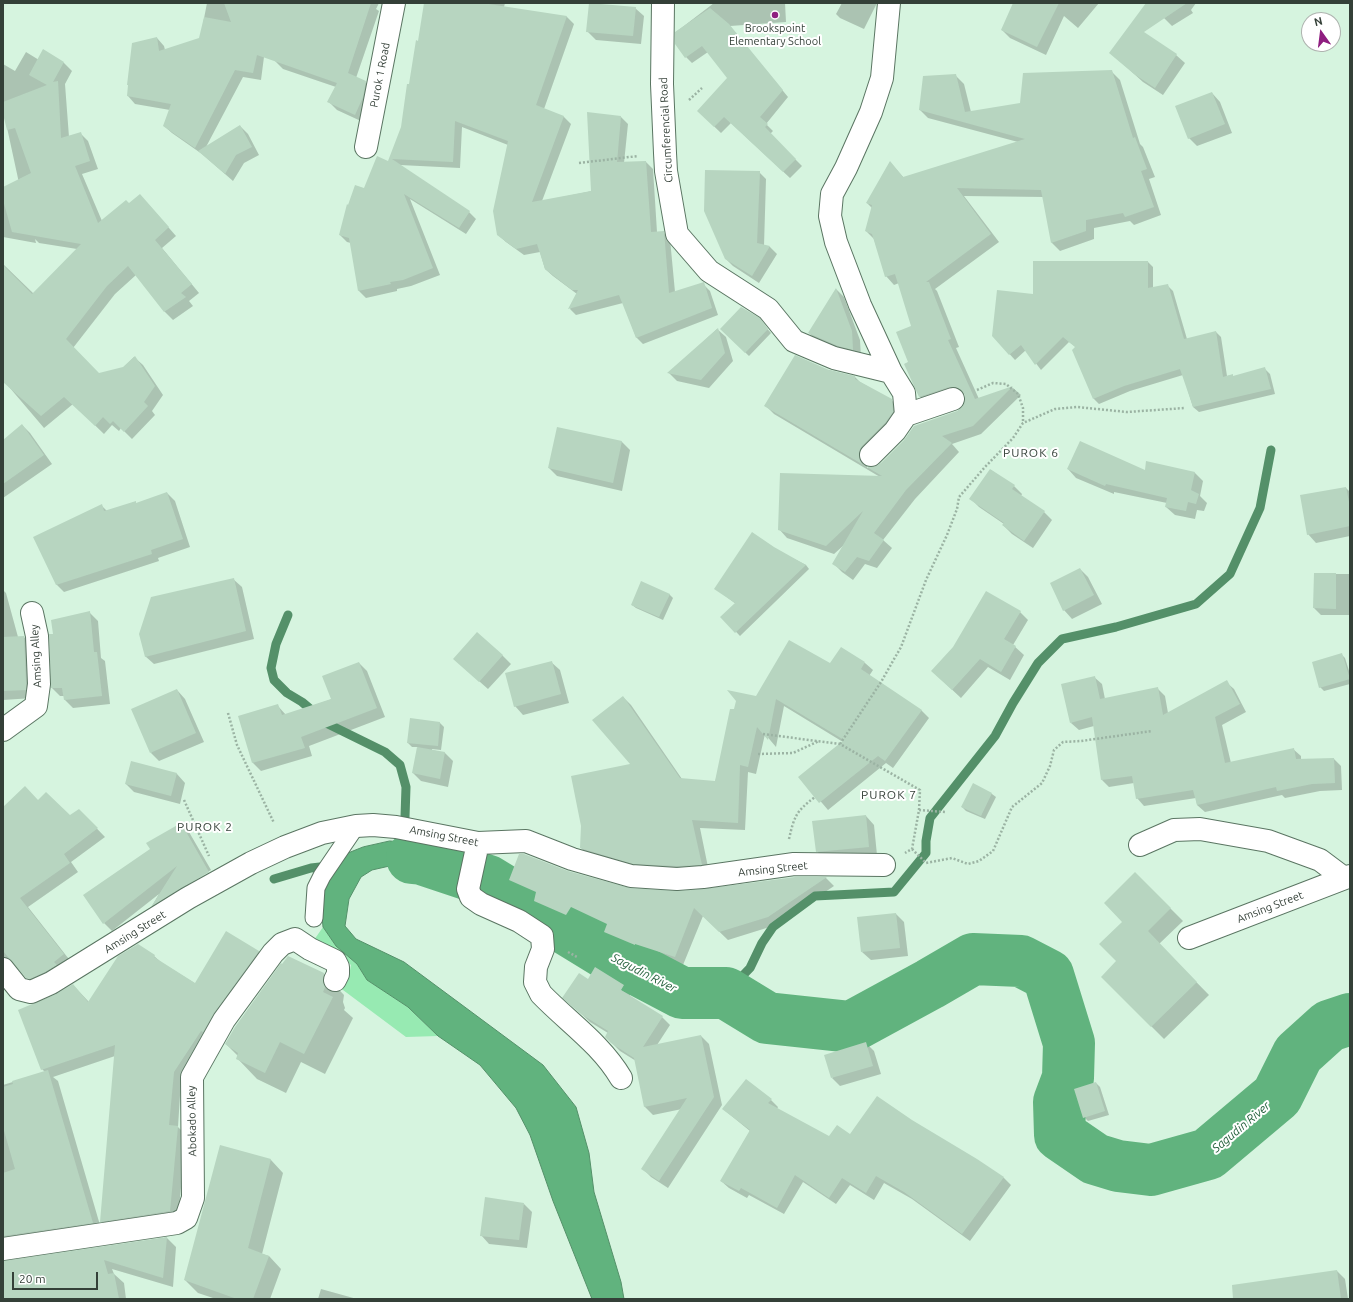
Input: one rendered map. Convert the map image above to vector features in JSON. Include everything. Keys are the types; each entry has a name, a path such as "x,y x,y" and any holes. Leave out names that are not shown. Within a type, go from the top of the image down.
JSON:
{"street":[{"name":"Purok 1 Road","path":"366,147 394,3"},
{"name":"Circumferencial Road","path":"663,3 662,84 666,171 678,234 709,271 768,310 794,341 834,358 891,372"},
{"path":"889,3 882,78 871,112 846,168 832,194 830,216 836,242 860,305 891,372 904,393 906,415"},
{"path":"871,455 895,431 906,415 953,398"},
{"name":"Amsing Alley","path":"3,730 36,706 39,684 37,636 32,613"},
{"name":"Amsing Street","path":"3,969 19,989 31,992 51,983 188,898 250,863 285,847 322,834 356,826 396,826 477,850 526,841 572,859 631,876 677,879 703,877 794,864 884,865"},
{"path":"1140,845 1174,830 1200,829 1268,841 1320,860 1347,877"},
{"path":"477,850 468,889 471,897 481,904 519,921 542,936 543,949 536,967 535,982 541,994 601,1050 613,1064 621,1078"},
{"name":"Amsing Street","path":"1189,938 1347,877"},
{"name":"Abokado Alley","path":"3,1249 177,1223 186,1218 193,1198 192,1077 224,1020 273,953 282,944 295,939 310,949 335,961 338,967 338,974 335,980"}],"lane":[{"path":"314,918 316,888 322,876 356,826"}],"path":[{"path":"579,163 665,152"},
{"path":"953,398 993,383 1006,384 1018,394 1023,408 1023,423"},
{"path":"840,744 881,682 901,647 926,580 947,535 957,509 959,497 1013,438 1023,423 1055,409 1077,407 1127,412 1185,408"},
{"path":"228,713 237,745 285,847"},
{"path":"912,849 926,863 952,858 968,864 979,861 992,851 1012,807 1042,783 1050,766 1054,750 1063,742 1081,741 1152,731"},
{"path":"763,734 840,744 920,790 919,810 912,849"},
{"path":"758,754 793,753 820,741"},
{"path":"794,864 788,843 794,817 815,797"},
{"path":"184,800 220,880"},
{"path":"919,810 946,812"},
{"path":"884,865 912,849"}],"shaded area":[{"path":"390,841 428,847 464,860 458,884 420,868 394,865 372,870 361,877 349,899 345,926 356,939 404,962 543,1065 576,1107 589,1153 594,1192 621,1282 624,1299 592,1299 553,1201 530,1135 516,1108 480,1065 438,1036 408,1007 367,980 357,964 336,946 323,927 321,905 327,881 348,853 363,847"},
{"path":"323,927 336,946 357,964 367,980 408,1007 438,1036 406,1037 339,987 349,976 351,965 340,954 314,940"}],"building":[{"path":"224,3 371,3 348,73 366,81 363,97 355,115 327,102 337,83 257,55 253,73 235,70 195,148 163,126 171,104 127,96 132,43 157,37 159,51 199,38 204,17 231,22"},
{"path":"424,3 482,3 567,16 536,105 564,116 532,202 591,191 587,112 621,116 617,162 646,161 651,232 664,231 669,293 704,282 712,308 636,338 619,295 568,309 578,290 572,290 545,269 537,244 516,249 497,235 493,211 508,141 455,121 453,162 392,159 470,211 459,228 404,194 433,268 403,280 390,282 391,284 358,291 349,238 339,235 347,204 348,205 355,185 364,188 377,156 388,161 401,127 407,84 409,84"},
{"path":"589,3 636,7 633,36 586,32"},
{"path":"1013,3 1059,3 1037,47 1001,30"},
{"path":"1146,3 1187,3 1144,32 1177,54 1155,88 1134,74 1109,53"},
{"path":"710,8 729,24 783,90 760,117 768,124 765,127 796,159 783,172 724,117 714,127 697,111 727,78 702,46 685,58 675,44 675,32"},
{"path":"43,49 64,62 53,82 58,81 61,138 81,132 90,161 75,166 98,223 126,200 129,203 140,194 169,227 155,240 192,284 181,293 186,297 164,312 128,266 107,286 66,339 99,373 123,367 135,356 155,386 144,402 148,406 124,432 113,421 110,424 103,417 95,426 64,397 41,416 3,382 3,265 32,294 81,244 12,232 3,200 3,187 31,173 15,128 7,130 3,114 3,102 47,85 29,75"},
{"path":"1112,70 1133,138 1135,137 1147,169 1141,171 1154,207 1125,217 1123,213 1086,220 1086,231 1051,243 1041,190 957,188 991,234 926,282 929,282 951,339 948,340 975,399 1013,386 973,426 942,436 952,443 906,490 874,533 884,540 869,561 857,557 845,572 832,564 863,511 826,546 778,530 780,473 882,476 764,406 795,355 829,370 855,376 855,379 892,399 893,412 859,451 859,458 862,464 868,467 875,467 880,464 904,440 914,426 957,411 962,407 965,402 965,395 956,387 949,387 919,397 904,364 908,362 896,332 911,326 895,274 885,277 872,234 865,231 872,205 866,203 890,161 903,177 1025,139 919,110 923,76 956,74 965,112 1020,103 1023,73"},
{"path":"1212,92 1225,124 1188,139 1175,106"},
{"path":"240,125 252,147 236,155 225,174 198,151"},
{"path":"705,170 760,171 757,243 770,246 752,276 725,259 704,211"},
{"path":"1033,261 1148,261 1148,288 1168,284 1184,339 1216,331 1223,377 1233,374 1233,376 1265,367 1271,389 1193,407 1180,369 1124,386 1093,399 1072,350 1075,347 1063,337 1035,365 1021,345 1009,355 992,336 997,290 1033,294"},
{"path":"836,288 852,331 853,350 838,346 808,333"},
{"path":"741,307 760,318 768,329 745,353 720,329"},
{"path":"718,328 725,353 701,380 667,373"},
{"path":"22,424 44,455 3,484 3,440"},
{"path":"557,427 622,441 613,483 548,468"},
{"path":"1080,441 1145,470 1146,461 1195,472 1191,490 1199,494 1196,504 1188,502 1186,511 1165,507 1167,498 1106,484 1105,486 1067,469"},
{"path":"990,469 1015,485 1012,489 1045,511 1024,541 1002,525 1004,523 969,499"},
{"path":"1346,487 1350,507 1350,526 1307,535 1300,495"},
{"path":"167,492 183,539 151,550 152,554 56,585 33,537 102,504 104,511 136,501 136,503"},
{"path":"752,532 774,547 806,565 735,633 720,617 735,603 714,589"},
{"path":"1080,568 1094,595 1063,611 1050,583"},
{"path":"1314,573 1336,573 1336,609 1313,608"},
{"path":"234,578 246,631 145,657 139,634 151,597"},
{"path":"641,581 670,594 659,617 631,605"},
{"path":"986,591 1021,611 1004,639 1016,646 1001,672 980,659 952,690 931,671 953,647"},
{"path":"90,611 94,652 97,652 102,696 64,700 62,688 51,688 49,634 53,634 51,620"},
{"path":"477,632 503,655 479,682 453,659"},
{"path":"24,636 26,690 3,691 3,637"},
{"path":"789,640 830,663 841,647 865,662 861,669 922,710 885,761 878,756 819,803 798,777 844,740 776,699 768,740 757,727 748,767 740,765 738,823 692,820 702,865 677,866 633,864 580,848 581,826 571,776 630,764 592,720 623,696 680,778 715,781 730,709 734,709 736,701 727,690 756,696"},
{"path":"1342,653 1350,679 1319,688 1312,662"},
{"path":"552,661 561,694 514,707 505,673"},
{"path":"359,662 377,708 301,737 305,748 252,763 238,716 278,704 282,715 331,699 322,676"},
{"path":"1095,676 1100,699 1158,687 1163,715 1227,680 1240,704 1215,717 1225,763 1294,748 1296,759 1334,758 1335,783 1312,784 1277,791 1276,787 1197,805 1193,790 1136,799 1132,776 1101,780 1092,717 1070,723 1061,684"},
{"path":"177,689 196,733 150,753 131,709"},
{"path":"410,718 440,722 438,746 407,743"},
{"path":"417,747 445,752 440,779 412,773"},
{"path":"131,761 177,773 171,796 125,784"},
{"path":"973,783 992,793 981,816 961,807"},
{"path":"25,786 38,800 46,792 70,815 79,809 98,828 64,854 70,863 20,898 64,954 54,962 57,965 30,979 26,978 3,951 3,807"},
{"path":"866,815 869,847 816,852 812,821"},
{"path":"181,823 209,872 151,907 177,866 103,924 83,895 150,849 146,843"},
{"path":"519,854 524,854 568,871 630,888 678,891 705,889 795,877 827,877 768,917 719,932 694,908 675,957 635,945 604,932 607,924 571,907 566,915 534,901 536,892 509,880"},
{"path":"1135,872 1171,908 1148,931 1197,982 1151,1027 1101,977 1116,961 1099,944 1122,922 1104,903"},
{"path":"896,913 900,948 861,952 857,917"},
{"path":"226,931 259,951 214,1013 203,1032 201,1031 174,1072 169,1125 178,1126 170,1211 100,1222 115,1045 41,1070 18,1010 56,994 73,984 88,1002 118,956 138,944 155,955 154,957 195,983"},
{"path":"288,956 324,973 323,980 325,987 323,992 333,997 304,1054 280,1042 265,1073 236,1059 238,1053 225,1044 235,1027 281,963 282,964"},
{"path":"595,967 624,985 621,990 663,1016 643,1047 701,1035 714,1097 659,1181 641,1169 687,1098 644,1107 634,1058 611,1043 605,1037 608,1031 581,1014 562,998 579,973 588,979"},
{"path":"866,1042 873,1066 831,1078 824,1055"},
{"path":"48,1070 93,1223 3,1236 3,1173 15,1169 3,1127 3,1087 13,1084 12,1081"},
{"path":"746,1079 772,1099 768,1103 829,1136 837,1125 850,1134 877,1096 912,1120 1004,1177 962,1234 904,1192 876,1176 866,1193 842,1178 829,1198 795,1175 777,1208 741,1188 739,1191 720,1181 750,1130 722,1109"},
{"path":"1096,1082 1105,1111 1083,1118 1074,1089"},
{"path":"220,1145 271,1159 248,1248 269,1256 253,1299 237,1299 184,1280"},
{"path":"485,1197 524,1203 519,1240 480,1236"},
{"path":"167,1237 163,1278 104,1260 108,1274 114,1273 119,1299 3,1299 3,1261"},
{"path":"1337,1270 1341,1299 1233,1299 1232,1285"}],"waterway":[{"path":"726,993 750,968 762,943 773,927 815,896 894,892 926,853 926,841 930,818 995,736 1013,703 1038,663 1062,639 1116,627 1196,604 1230,574 1260,508 1271,450"},
{"path":"288,615 276,644 271,668 274,680 287,693 302,702 328,724 385,752 400,765 406,787 405,817"},
{"name":"Sagudin River","path":"412,858 422,859 488,881 604,952 682,993 726,993 767,1018 851,1027 973,959 1021,961 1048,975 1069,1043 1068,1078 1059,1102 1060,1135 1095,1159 1118,1166 1151,1170 1208,1154 1277,1096 1298,1054 1329,1026 1350,1019"},
{"path":"274,879 311,868 329,866"}],"place":[{"name":"Brookspoint Elementary School","path":"775,15"}],"district":[{"name":"PUROK 6","path":"1031,453"},
{"name":"PUROK 7","path":"889,795"},
{"name":"PUROK 2","path":"205,827"}]}
